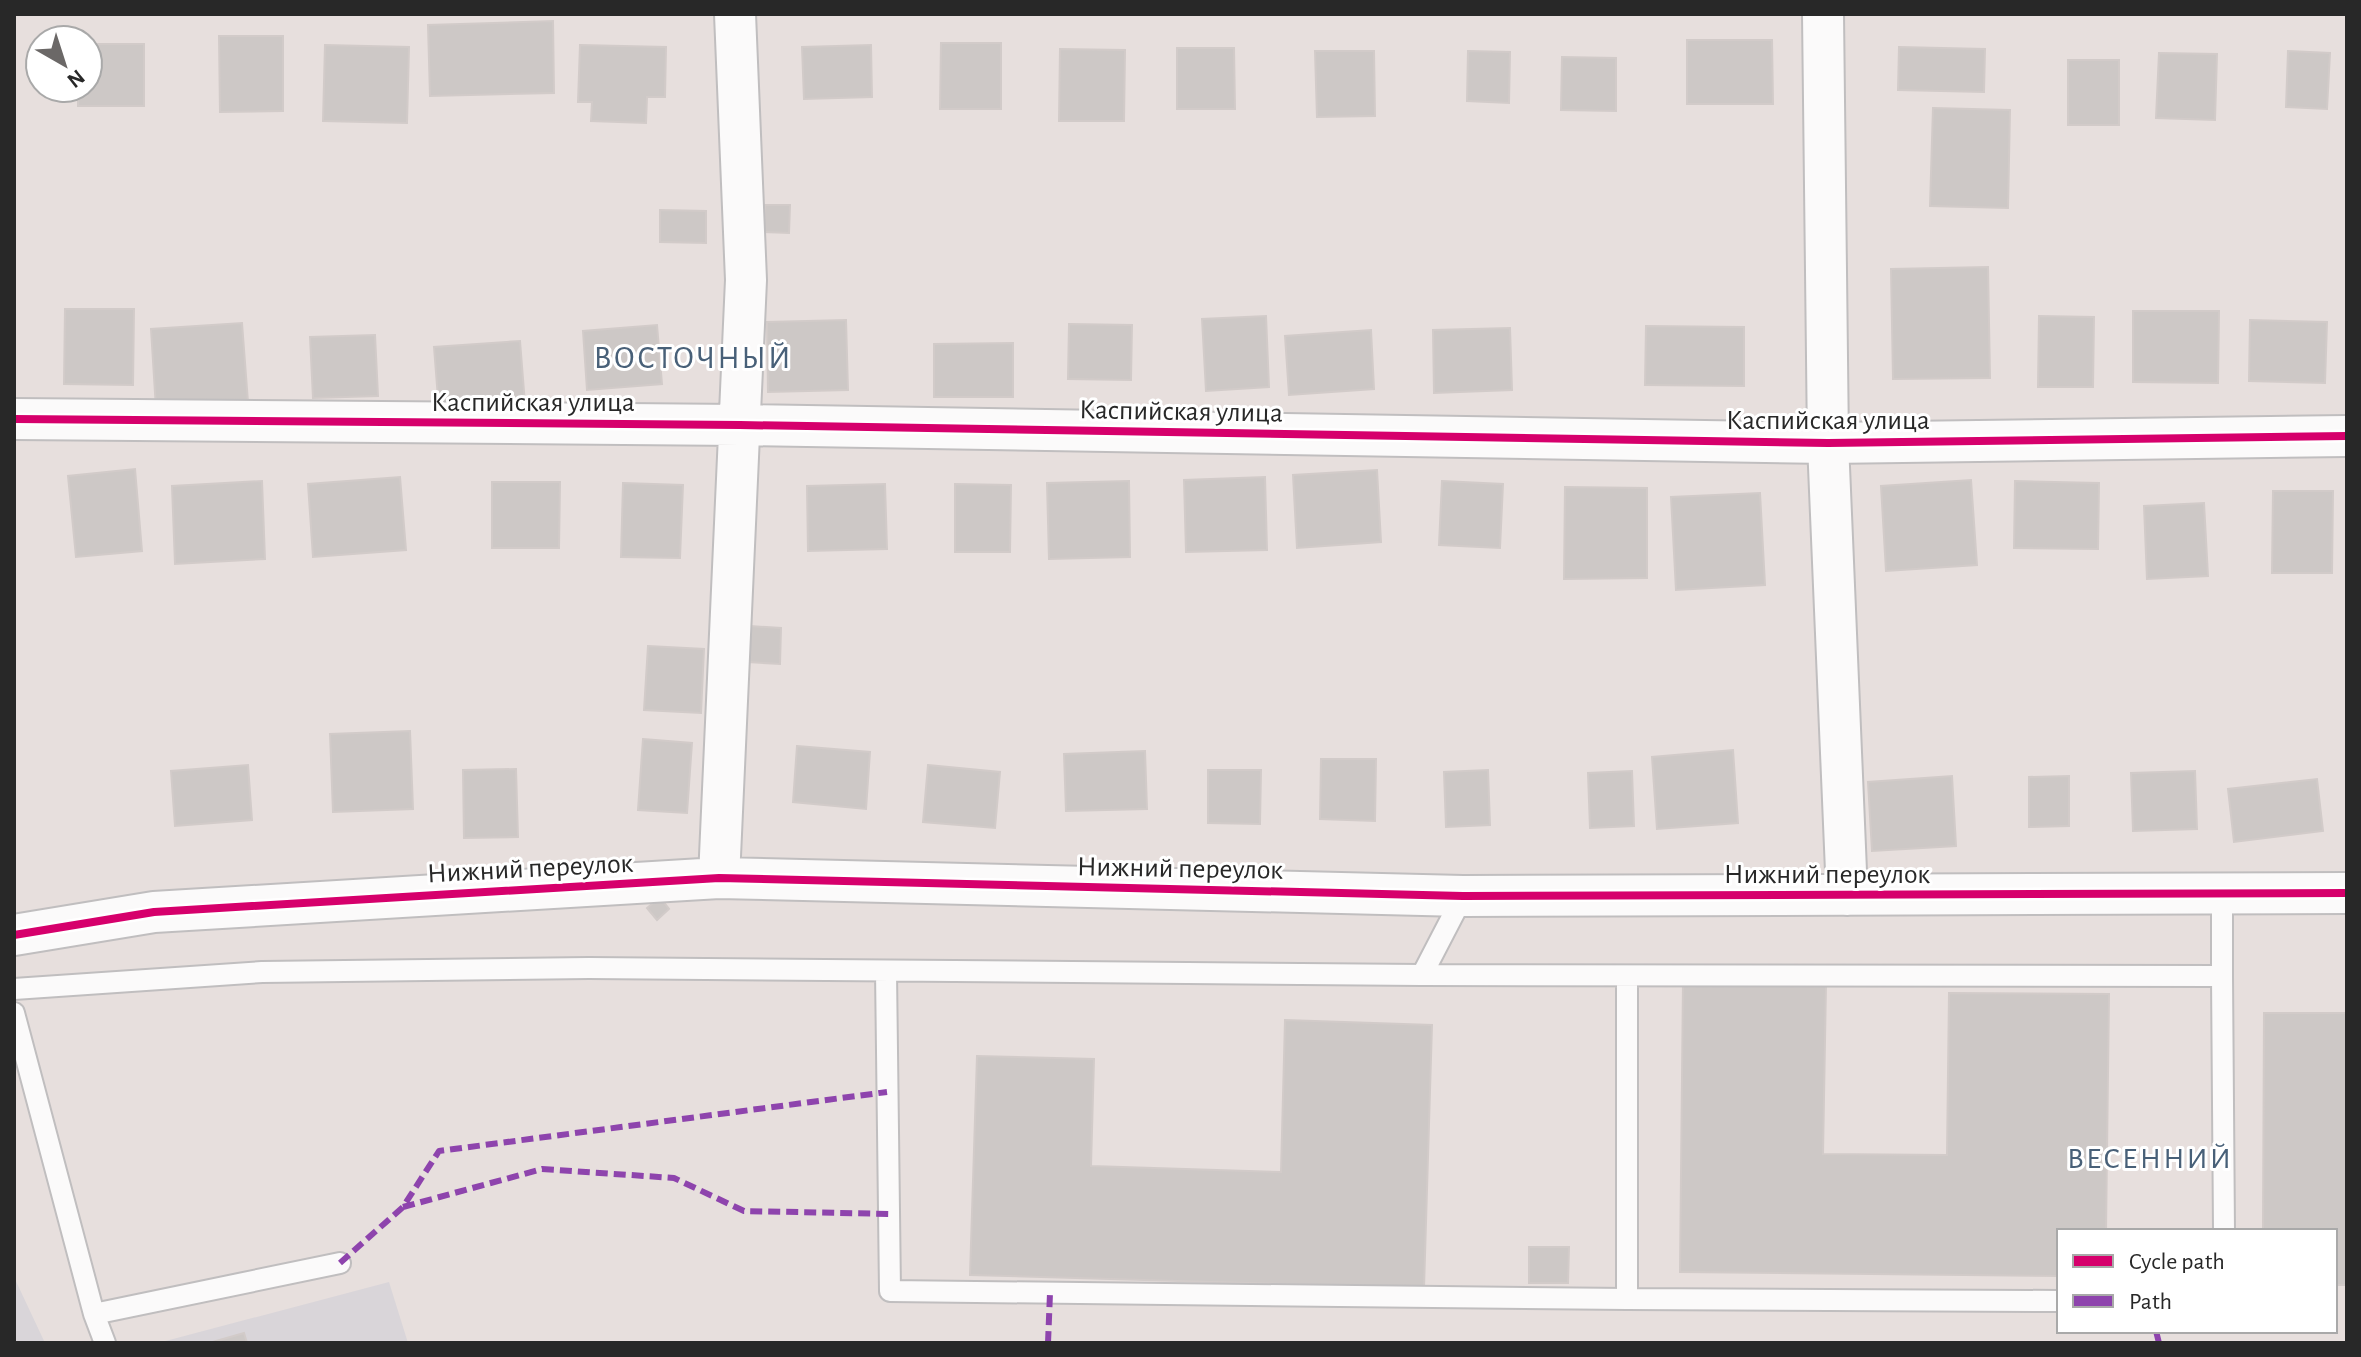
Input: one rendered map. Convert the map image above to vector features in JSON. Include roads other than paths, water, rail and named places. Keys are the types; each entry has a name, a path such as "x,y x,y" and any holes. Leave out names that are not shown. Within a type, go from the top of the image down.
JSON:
{"street":[{"path":"719,878 746,280 735,14"},
{"path":"1823,14 1828,443 1847,895"},
{"name":"Каспийская улица","path":"14,419 740,425 1828,443 2347,436"},
{"name":"Нижний переулок","path":"14,935 154,912 719,878 1463,896 2347,893"}],"lane":[{"path":"2222,894 2224,1229"},
{"path":"1422,975 1463,896"},
{"path":"14,989 262,972 589,968 1422,975 2222,976"},
{"path":"886,971 890,1291 2057,1301"},
{"path":"1627,976 1627,1299"},
{"path":"14,1013 94,1314 105,1343"},
{"path":"94,1314 340,1263"}],"district":[{"name":"ВОСТОЧНЫЙ","path":"693,357"},
{"name":"ВЕСЕННИЙ","path":"2150,1158"}]}
